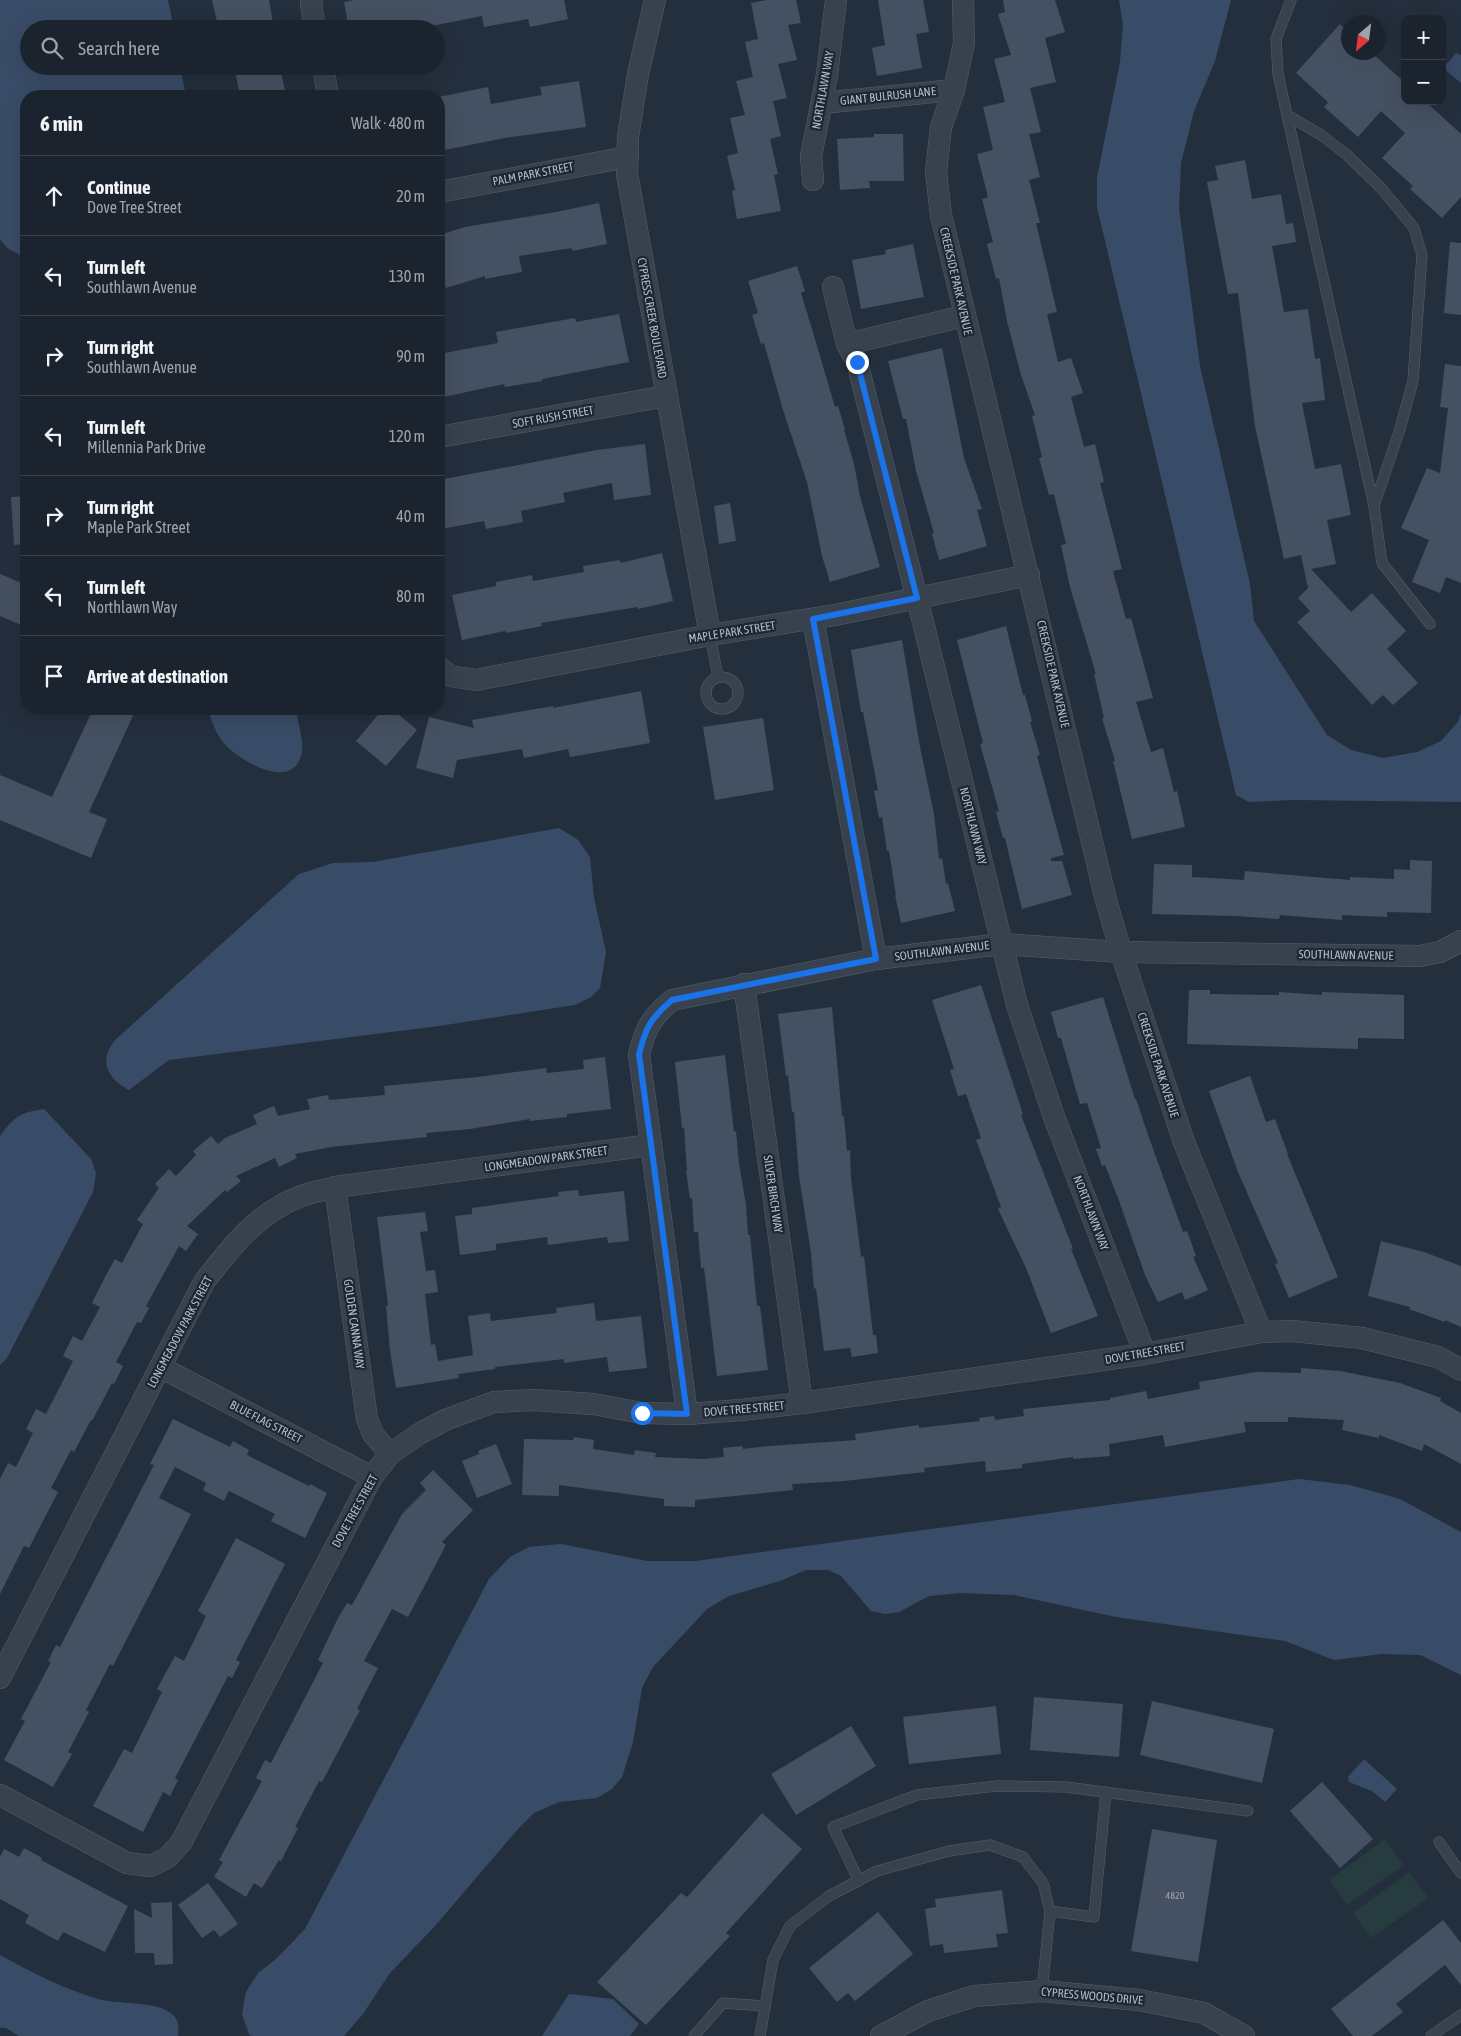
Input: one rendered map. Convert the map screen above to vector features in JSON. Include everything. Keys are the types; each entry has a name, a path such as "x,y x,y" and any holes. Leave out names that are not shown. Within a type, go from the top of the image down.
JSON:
{"street":[{"path":"312,0 314,20"},
{"name":"CYPRESS CREEK BOULEVARD","path":"655,0 638,74 628,137 627,174 710,635"},
{"name":"NORTHLAWN WAY","path":"813,180 811,156 822,103 833,34 836,0"},
{"name":"CREEKSIDE PARK AVENUE","path":"963,0 964,43 954,90 941,127 936,172 941,215 1106,900 1121,952 1184,1142 1261,1332"},
{"path":"324,75 327,90"},
{"name":"GIANT BULRUSH LANE","path":"822,103 954,90"},
{"name":"PALM PARK STREET","path":"445,191 628,157"},
{"name":"NORTHLAWN WAY","path":"833,287 847,344 857,362 1017,1005 1053,1114 1145,1354"},
{"path":"847,344 964,316"},
{"name":"SOFT RUSH STREET","path":"445,436 666,396"},
{"name":"MAPLE PARK STREET","path":"445,672 450,676 476,680 710,635 813,619 1029,575"},
{"path":"813,619 876,959"},
{"name":"SOUTHLAWN AVENUE","path":"687,1414 639,1054 645,1031 656,1014 672,1000 876,959 1002,944 1121,952 1420,956 1440,952 1461,941"},
{"name":"SILVER BIRCH WAY","path":"744,984 802,1403"},
{"name":"LONGMEADOW PARK STREET","path":"0,1678 204,1282 239,1238 273,1210 302,1196 335,1187 650,1145"},
{"name":"GOLDEN CANNA WAY","path":"335,1187 367,1419 373,1434 390,1454"},
{"name":"DOVE TREE STREET","path":"0,1794 127,1863 151,1866 167,1858 181,1843 372,1477 390,1454 419,1434 445,1420 494,1402 534,1400 593,1404 642,1413 687,1414 802,1403 1145,1354 1261,1332 1292,1331 1362,1338 1438,1357 1461,1370"},
{"name":"BLUE FLAG STREET","path":"160,1367 372,1477"},
{"name":"CYPRESS WOODS DRIVE","path":"881,2036 928,2011 974,1996 1042,1991 1139,2000 1204,2013 1244,2036"}],"lane":[{"path":"1291,0 1276,39 1278,74 1374,506 1382,563 1430,624"},
{"path":"1287,116 1321,135 1381,188 1414,228 1422,255 1413,380 1400,429 1374,506"},
{"path":"710,635 718,678"},
{"path":"859,1881 833,1827 917,1795 997,1786 1066,1787 1248,1811"},
{"path":"1050,1911 1094,1917 1106,1792"},
{"path":"1439,1842 1461,1873"},
{"path":"760,2036 772,1960 790,1926 829,1896 877,1871 949,1850 990,1845 1024,1857 1043,1883 1050,1911 1042,1991"},
{"path":"694,2036 723,2003 765,2006"},
{"path":"1431,2036 1461,2015"}],"green space":[{"path":"1385,1839 1404,1865 1347,1905 1329,1880"},
{"path":"1409,1872 1428,1898 1371,1938 1353,1913"}],"water":[{"path":"0,0 168,0 172,20 20,20 20,75 182,75 185,90 20,90 20,255 7,248 0,239"},
{"path":"1119,0 1231,0 1215,61 1194,111 1181,163 1179,209 1200,366 1250,584 1254,621 1327,735 1351,750 1383,758 1417,752 1441,741 1458,722 1461,713 1461,802 1292,800 1249,802 1236,795 1097,207 1097,178 1120,62 1123,25"},
{"path":"1456,53 1461,55 1461,83 1446,70 1446,65"},
{"path":"210,715 297,715 302,751 297,764 289,771 265,770 229,749 220,738"},
{"path":"559,828 578,840 590,857 594,898 606,952 600,988 591,997 575,1005 439,1026 169,1060 129,1090 115,1080 109,1072 106,1061 109,1049 114,1041 299,874 333,863 373,862"},
{"path":"44,1109 91,1159 96,1173 93,1192 7,1358 0,1365 0,1136 18,1116"},
{"path":"1299,1479 1350,1485 1400,1499 1461,1532 1461,1675 1420,1655 1382,1654 1334,1660 1285,1641 1116,1617 1014,1595 960,1593 929,1596 899,1612 885,1614 871,1611 841,1576 828,1570 806,1570 780,1581 729,1596 707,1609 653,1667 642,1688 633,1742 622,1777 612,1789 597,1798 559,1802 534,1813 517,1830 435,1926 390,1973 363,2014 344,2036 251,2036 249,2034 242,2014 246,1992 258,1973 276,1959 305,1929 489,1579 510,1557 529,1547 561,1544 647,1561 696,1561"},
{"path":"1364,1759 1397,1789 1385,1802 1372,1791 1349,1782 1348,1777"},
{"path":"0,1955 48,1980 85,1995 106,2001 148,2005 166,2010 173,2015 177,2022 178,2036 19,2036 6,2028 0,2028"},
{"path":"569,1994 613,1999 639,2024 630,2036 542,2036"}],"building":[{"path":"212,0 269,0 272,20 217,20"},
{"path":"354,0 564,0 568,19 530,27 528,19 484,27 482,16 445,23 445,20 347,20 344,2"},
{"path":"767,0 796,0 801,23 788,25 797,60 778,64 787,98 773,101 781,136 770,139 778,174 774,175 781,211 737,219 732,191 735,190 727,156 738,153 730,118 745,115 736,81 753,77 745,42 758,39 751,3"},
{"path":"878,0 923,0 929,32 916,34 922,68 877,76 872,48 885,45"},
{"path":"1003,0 1055,0 1065,32 1045,38 1056,82 1030,88 1041,132 1029,134 1040,177 1029,180 1040,223 1036,223 1057,312 1047,314 1058,362 1071,358 1083,393 1071,397 1084,447 1095,444 1104,482 1100,483 1122,569 1113,571 1126,619 1131,618 1153,698 1136,702 1151,752 1163,748 1174,792 1177,791 1185,827 1132,839 1113,761 1115,761 1102,718 1104,718 1094,674 1096,674 1070,587 1061,545 1066,544 1054,494 1049,495 1039,458 1042,457 1032,416 1035,415 1021,375 1007,321 999,278 996,279 987,244 993,242 982,199 988,197 977,154 993,150 983,107 1005,102 994,59 1011,55 998,14 1005,12"},
{"path":"1340,24 1341,60 1380,60 1401,79 1401,105 1429,105 1461,134 1461,197 1442,218 1410,189 1413,186 1382,158 1405,133 1381,111 1358,137 1324,107 1328,102 1296,73"},
{"path":"236,75 282,75 285,90 239,90"},
{"path":"579,81 586,127 505,138 445,150 445,96 488,87 491,104 542,95 540,87"},
{"path":"874,134 903,134 904,181 869,181 870,188 840,190 837,139 874,137"},
{"path":"1245,160 1252,199 1281,194 1286,224 1293,223 1296,242 1272,246 1284,312 1308,309 1315,359 1320,358 1325,400 1302,403 1315,469 1341,464 1351,515 1327,520 1336,564 1311,569 1351,612 1372,593 1406,631 1387,649 1418,683 1393,705 1383,695 1372,705 1297,622 1310,611 1298,598 1308,588 1301,555 1284,559 1255,426 1238,293 1228,294 1207,182 1218,180 1215,166"},
{"path":"599,203 607,244 572,251 572,248 519,256 522,272 485,279 485,276 446,288 445,233 465,227"},
{"path":"1450,242 1461,243 1461,315 1444,313"},
{"path":"913,244 924,297 861,309 852,260 886,254 885,250"},
{"path":"797,266 805,291 801,293 835,407 838,406 845,429 860,496 880,567 830,582 822,556 807,482 783,410 764,343 761,344 752,315 758,313 748,281"},
{"path":"619,314 629,362 542,379 542,381 505,387 504,384 445,397 445,353 498,343 496,332 575,318 576,322"},
{"path":"942,348 964,458 982,509 977,510 987,546 939,560 932,534 934,533 916,471 906,419 903,419 888,361"},
{"path":"1445,364 1461,366 1461,583 1446,577 1440,593 1412,582 1429,540 1401,528 1427,468 1440,473 1448,408 1440,407"},
{"path":"645,444 651,495 614,500 612,483 563,493 565,502 521,511 523,522 486,529 484,521 445,528 445,479 597,450"},
{"path":"20,496 20,544 14,545 11,497"},
{"path":"730,503 736,541 719,544 714,506"},
{"path":"662,553 673,601 638,609 637,607 541,623 542,626 462,640 452,595 496,586 496,582 532,575 533,581 584,572 583,566 620,560 620,563"},
{"path":"0,574 20,582 20,624 0,616"},
{"path":"1006,626 1023,695 1025,695 1032,721 1030,722 1040,755 1037,756 1064,855 1051,858 1051,861 1062,861 1072,895 1022,909 1005,838 1003,838 996,812 999,811 980,744 983,743 957,640"},
{"path":"902,640 920,747 934,814 939,859 942,858 946,884 948,883 955,911 901,923 889,851 887,851 882,817 879,818 874,791 878,790 863,712 861,712 851,650"},
{"path":"641,691 650,743 570,757 568,749 524,758 522,749 457,760 453,778 416,768 429,717 474,728 472,720 553,706 553,708"},
{"path":"90,715 133,715 89,812 107,819 91,858 0,820 0,775 52,797"},
{"path":"378,715 399,715 417,730 386,766 356,741"},
{"path":"763,718 774,790 715,800 703,727"},
{"path":"1410,860 1432,861 1431,913 1387,912 1387,917 1342,915 1342,920 1280,915 1279,919 1152,914 1154,864 1192,865 1192,877 1244,880 1245,871 1350,880 1350,877 1394,879 1394,869 1410,870"},
{"path":"981,985 1023,1114 1021,1115 1098,1316 1051,1333 1026,1268 998,1209 1001,1207 976,1140 981,1138 966,1094 958,1096 950,1070 954,1069 932,1000"},
{"path":"1189,990 1210,990 1210,994 1279,995 1279,992 1322,995 1322,992 1404,995 1404,1039 1358,1038 1358,1049 1187,1044"},
{"path":"1103,997 1135,1099 1183,1232 1187,1231 1196,1256 1193,1257 1208,1290 1185,1300 1182,1292 1158,1302 1145,1275 1105,1165 1102,1166 1096,1149 1101,1148 1087,1103 1080,1104 1061,1038 1058,1038 1051,1012"},
{"path":"832,1007 842,1116 844,1116 847,1151 850,1150 851,1178 861,1257 864,1256 873,1335 876,1335 878,1353 852,1357 850,1348 824,1351 799,1176 794,1112 792,1112 788,1075 786,1076 778,1014"},
{"path":"725,1055 734,1132 736,1131 746,1205 748,1235 750,1235 757,1306 760,1306 768,1370 717,1376 704,1268 701,1268 698,1232 694,1232 692,1198 690,1199 686,1171 684,1127 682,1128 675,1062"},
{"path":"605,1057 611,1109 567,1114 567,1117 530,1121 530,1119 470,1129 426,1133 427,1137 331,1147 295,1154 297,1158 279,1167 275,1158 236,1176 241,1181 227,1192 225,1190 187,1226 198,1234 186,1251 179,1246 146,1306 149,1308 141,1323 137,1322 116,1362 123,1366 114,1384 112,1383 74,1452 71,1450 51,1488 58,1492 29,1548 24,1546 0,1594 0,1479 8,1463 16,1467 33,1433 26,1429 36,1409 46,1414 73,1361 63,1356 73,1336 82,1341 100,1307 92,1303 105,1277 115,1259 122,1263 143,1224 137,1220 159,1188 155,1184 169,1169 176,1176 196,1155 193,1151 211,1136 218,1144 225,1138 257,1124 253,1115 274,1106 278,1116 310,1109 307,1099 328,1095 329,1100 385,1095 384,1086 546,1068 547,1073 584,1069 583,1060"},
{"path":"1250,1076 1266,1122 1275,1119 1287,1154 1338,1277 1289,1298 1275,1264 1278,1263 1238,1172 1209,1091"},
{"path":"578,1190 579,1196 624,1191 629,1241 608,1243 607,1237 548,1245 547,1237 496,1244 496,1250 460,1255 455,1216 472,1214 472,1208 559,1196 558,1192"},
{"path":"425,1212 428,1231 420,1232 426,1271 435,1270 438,1292 425,1294 431,1345 435,1344 438,1361 473,1355 468,1316 490,1313 491,1321 557,1313 556,1308 594,1303 596,1321 641,1316 647,1368 609,1372 607,1357 564,1363 564,1359 495,1367 495,1369 458,1374 459,1378 396,1388 390,1351 386,1306 388,1305 377,1217"},
{"path":"1381,1241 1424,1252 1461,1266 1461,1327 1409,1309 1410,1307 1368,1296"},
{"path":"1301,1368 1340,1371 1400,1383 1441,1398 1440,1401 1461,1413 1461,1464 1424,1444 1422,1451 1379,1435 1379,1438 1342,1430 1344,1420 1288,1417 1288,1422 1244,1422 1246,1432 1165,1447 1163,1435 1109,1444 1110,1456 1073,1459 1073,1457 1022,1464 1022,1468 986,1472 985,1461 924,1468 925,1472 844,1481 792,1484 793,1490 695,1500 695,1507 664,1506 664,1499 559,1485 559,1496 522,1495 524,1439 573,1440 574,1437 594,1440 593,1449 634,1455 635,1450 656,1453 655,1457 703,1459 724,1457 723,1448 742,1446 743,1449 856,1440 855,1434 919,1425 919,1428 980,1421 979,1418 994,1416 995,1420 1024,1416 1023,1409 1110,1400 1110,1398 1146,1391 1148,1399 1200,1389 1199,1382 1256,1372 1301,1373"},
{"path":"173,1419 230,1447 233,1441 249,1450 247,1455 327,1493 305,1538 271,1521 275,1514 229,1491 224,1501 203,1490 206,1483 175,1467 159,1498 191,1514 113,1666 110,1664 86,1710 89,1712 68,1752 72,1754 53,1787 4,1760 25,1721 21,1719 51,1662 48,1661 56,1645 60,1647 154,1465 150,1464"},
{"path":"496,1444 512,1484 477,1498 462,1461 479,1454 478,1451"},
{"path":"433,1470 473,1510 442,1542 446,1545 408,1617 392,1609 364,1661 378,1668 357,1709 360,1710 322,1782 319,1781 295,1827 298,1828 281,1861 279,1860 262,1888 254,1883 246,1897 214,1877 223,1862 219,1860 262,1781 256,1778 265,1760 271,1763 323,1663 318,1660 337,1620 347,1603 352,1605 402,1514 426,1490 420,1483"},
{"path":"236,1538 285,1564 236,1660 240,1662 232,1678 228,1676 175,1778 178,1780 170,1796 163,1792 143,1832 93,1806 124,1749 132,1753 162,1692 157,1689 175,1656 184,1661 206,1616 198,1611"},
{"path":"1034,1697 1123,1704 1119,1757 1030,1750"},
{"path":"1152,1701 1274,1729 1262,1783 1140,1755"},
{"path":"996,1706 1001,1754 909,1764 903,1717"},
{"path":"851,1726 876,1766 796,1815 771,1774"},
{"path":"1322,1782 1373,1839 1340,1868 1290,1811"},
{"path":"762,1813 802,1849 726,1933 730,1936 646,2025 597,1982 681,1893 687,1897"},
{"path":"1152,1829 1217,1840 1198,1962 1131,1951"},
{"path":"24,1848 42,1858 41,1860 128,1906 105,1952 63,1932 58,1941 25,1923 29,1915 0,1899 0,1857 4,1849 19,1857"},
{"path":"208,1883 238,1924 220,1937 214,1930 202,1938 178,1905"},
{"path":"1002,1890 1008,1933 996,1934 998,1947 944,1953 943,1944 930,1946 925,1909 936,1907 935,1899"},
{"path":"172,1902 173,1964 155,1965 154,1953 135,1953 134,1909 152,1918 151,1903"},
{"path":"878,1912 913,1954 855,2001 848,1993 837,2002 809,1968"},
{"path":"1443,1920 1461,1943 1461,1985 1445,1965 1396,2004 1403,2012 1372,2036 1353,2036 1331,2009"}],"route":[{"path":"642,1413 687,1414 639,1054 645,1031 656,1014 672,1000 876,959 813,619 917,598 857,362"}]}
